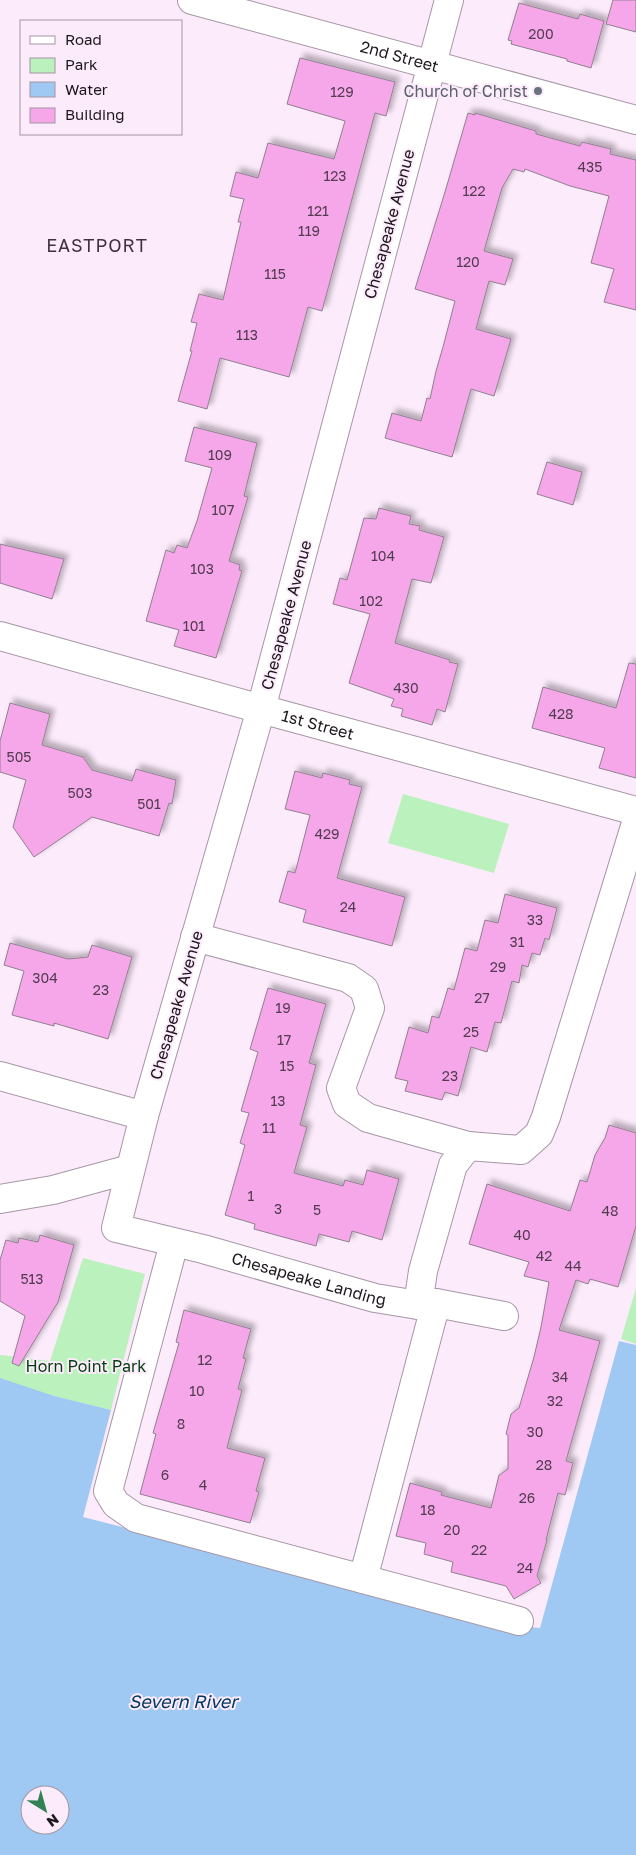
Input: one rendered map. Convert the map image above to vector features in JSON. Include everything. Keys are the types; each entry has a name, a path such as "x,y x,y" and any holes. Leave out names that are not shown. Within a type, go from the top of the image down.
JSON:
{"street":[{"name":"2nd Street","path":"192,0 636,120"},
{"name":"Chesapeake Avenue","path":"116,1228 144,1116 261,710 430,65 449,0"},
{"name":"1st Street","path":"0,636 261,710 636,811"},
{"path":"195,938 348,978 364,990 370,1008 341,1088 347,1104 368,1118 468,1146 521,1150 539,1134 546,1117 636,823"},
{"path":"0,1076 144,1116"},
{"path":"363,1579 427,1304 423,1271 453,1165 468,1146"},
{"path":"0,1199 53,1190 130,1169"},
{"name":"Chesapeake Landing","path":"116,1228 375,1298 504,1316"},
{"path":"174,1243 108,1491 116,1504 136,1518 519,1621"}],"green space":[{"path":"403,794 509,824 494,873 388,843"},
{"name":"Horn Point Park","path":"83,1258 145,1274 111,1410 0,1383 0,1355 50,1361"},
{"path":"636,1288 636,1344 621,1339"}],"water":[{"name":"Severn River","path":"619,1341 636,1345 636,1855 0,1855 0,1378 54,1396 111,1410 83,1517 500,1624 540,1628"}],"building":[{"path":"613,0 636,0 636,32 606,24"},
{"path":"519,3 578,19 580,14 604,21 591,68 567,61 567,59 511,44 512,41 508,40"},
{"path":"300,58 395,82 386,116 375,113 322,311 308,307 289,377 220,358 207,409 178,401 192,351 190,351 197,323 191,322 199,294 223,300 241,222 238,222 244,199 230,196 236,172 258,178 268,143 334,159 345,121 287,104"},
{"path":"468,113 475,115 475,113 536,131 536,134 580,146 582,142 611,149 610,154 636,160 636,310 604,302 614,269 591,263 609,196 570,186 525,169 524,172 513,169 502,188 484,251 513,259 505,285 489,281 476,329 511,339 494,396 471,389 452,457 385,438 392,413 421,421 427,398 430,399 455,301 415,289"},
{"path":"194,427 257,443 244,496 248,497 229,561 240,565 239,570 242,571 216,658 174,646 179,630 146,621 166,550 174,553 177,545 187,548 212,468 185,461"},
{"path":"547,462 582,472 573,505 537,494"},
{"path":"379,508 411,516 409,524 420,526 419,530 444,537 431,583 412,579 395,643 458,664 445,712 437,709 432,725 401,716 403,709 391,706 394,699 349,683 370,614 333,604 340,578 347,580 364,518 376,519"},
{"path":"0,544 64,559 52,599 0,583"},
{"path":"629,663 636,664 636,778 599,768 605,748 532,728 543,687 616,708"},
{"path":"10,703 50,714 42,745 83,757 92,770 132,781 136,769 176,780 172,804 169,803 159,836 92,817 34,857 13,827 26,780 0,772 0,741"},
{"path":"295,771 322,778 323,773 350,780 349,784 362,787 337,878 405,897 392,946 303,922 306,910 279,902 288,871 295,873 310,815 285,809"},
{"path":"505,894 557,908 549,940 545,938 540,955 532,953 528,967 522,965 519,983 512,981 501,1023 495,1022 487,1052 471,1047 458,1096 445,1092 442,1100 405,1091 408,1081 395,1078 409,1027 428,1033 432,1016 439,1018 448,988 454,990 465,948 477,951 485,920 498,923"},
{"path":"10,943 68,959 88,957 92,945 132,957 108,1039 54,1023 54,1026 12,1015 24,971 4,965"},
{"path":"268,988 326,1004 309,1063 316,1065 300,1125 307,1127 294,1173 343,1186 345,1180 363,1185 367,1170 399,1179 382,1240 352,1231 349,1242 319,1234 316,1246 254,1229 255,1224 225,1215 245,1145 240,1143 249,1113 241,1111 258,1052 250,1049"},
{"path":"609,1125 636,1133 636,1226 618,1287 590,1279 588,1284 576,1280 559,1330 600,1341 566,1461 573,1463 565,1495 558,1493 537,1576 541,1583 514,1599 506,1586 451,1572 453,1562 424,1554 426,1543 396,1536 410,1483 442,1492 441,1495 491,1508 499,1475 508,1469 508,1435 506,1434 511,1414 519,1408 534,1357 549,1282 524,1276 529,1262 469,1244 487,1184 570,1211 580,1180 587,1182 595,1155 605,1138"},
{"path":"40,1235 74,1245 58,1302 19,1366 12,1363 25,1316 0,1301 0,1260 6,1240 18,1243 19,1238 38,1242"},
{"path":"184,1310 251,1329 243,1358 246,1359 238,1389 242,1390 227,1448 265,1458 256,1491 259,1492 250,1523 140,1494 156,1434 153,1433 179,1343 176,1342"}],"place":[{"name":"Church of Christ","path":"538,91"}],"district":[{"name":"EASTPORT","path":"97,245"}]}
